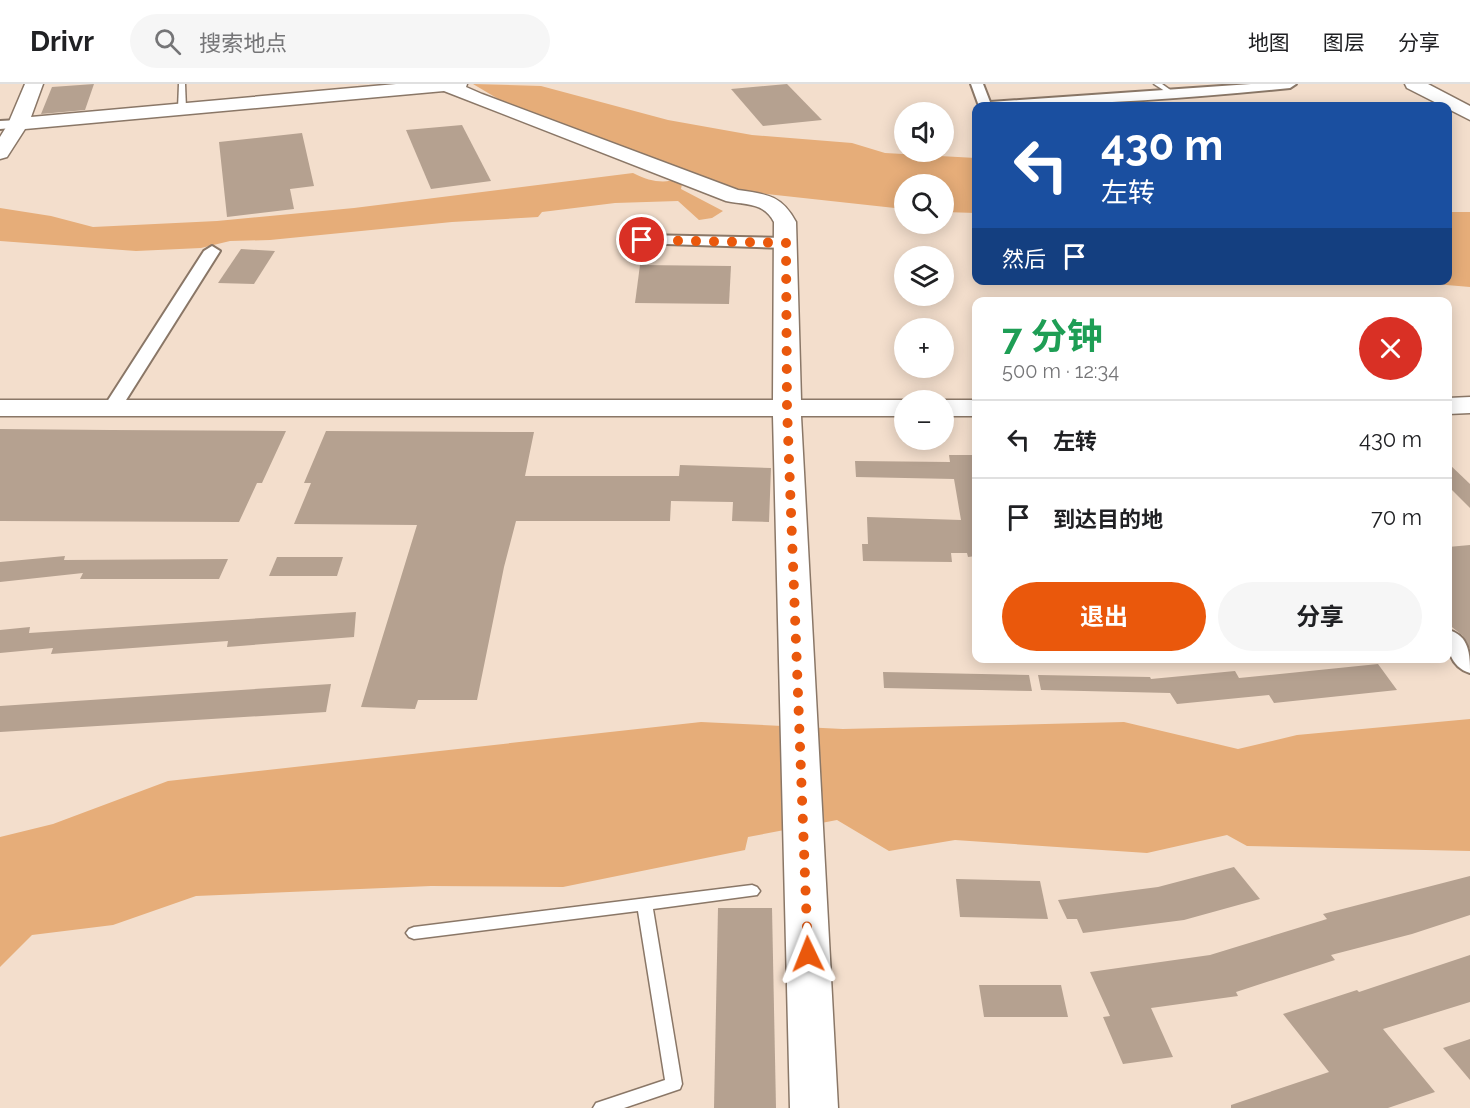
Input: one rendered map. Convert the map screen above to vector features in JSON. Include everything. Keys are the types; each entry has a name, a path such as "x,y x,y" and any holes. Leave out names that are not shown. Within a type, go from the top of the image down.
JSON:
{"street":[{"path":"0,153 9,125 34,84"},
{"path":"977,84 984,102"},
{"path":"1048,102 1290,84"},
{"path":"1414,84 1451,102"},
{"path":"9,125 452,85 475,98 734,196 771,202 780,209 785,222 786,243 787,408 814,1108"},
{"path":"1452,103 1467,110"},
{"path":"642,240 786,243"},
{"path":"112,408 212,251"},
{"path":"1452,406 1470,405"},
{"path":"0,408 894,408"},
{"path":"954,408 972,408"},
{"path":"1452,642 1470,665"}],"lane":[{"path":"182,84 183,109"},
{"path":"1157,84 1173,94"},
{"path":"414,933 752,891"},
{"path":"602,1108 674,1084 645,904"}],"shaded area":[{"path":"473,84 541,86 668,120 752,135 852,143 894,153 894,162 954,162 954,157 972,158 972,213 954,212 954,174 894,174 894,208 738,191 696,178 682,184 681,189 723,211 712,218 699,220 678,201 615,203 542,212 538,217 452,222 270,240 230,241 201,248 136,251 0,241 0,208 51,216 93,227 217,221 354,208 633,173 656,181 678,179 695,174 500,100"},
{"path":"1452,212 1470,212 1470,287 1447,285 1452,285"},
{"path":"1470,719 1470,851 1247,846 1227,835 1147,853 955,840 889,851 837,820 748,837 745,850 563,887 431,886 196,896 113,925 32,935 0,967 0,837 53,824 168,781 701,722 843,729 1124,722 1238,749 1297,735"}],"building":[{"path":"94,84 85,110 41,114 52,87"},
{"path":"787,84 822,120 763,126 731,89"},
{"path":"462,125 491,181 431,189 406,130"},
{"path":"302,133 314,186 290,189 294,209 227,217 219,142"},
{"path":"241,249 275,251 254,284 218,283"},
{"path":"640,265 731,266 729,304 635,303"},
{"path":"0,429 286,431 262,483 257,483 239,522 0,521"},
{"path":"326,431 534,432 525,476 679,476 680,465 771,468 769,522 732,521 733,502 671,501 670,521 516,521 504,567 477,700 418,700 415,709 361,707 417,525 294,524 311,483 304,483"},
{"path":"949,455 972,455 972,556 968,557 967,553 951,553 952,562 863,561 862,544 868,544 867,517 961,520 954,479 856,477 855,461 950,462"},
{"path":"1452,467 1470,484 1470,508 1452,490"},
{"path":"1470,545 1470,649 1462,635 1452,627 1452,547"},
{"path":"65,556 64,560 228,559 219,579 80,579 83,573 0,582 0,562"},
{"path":"277,557 343,557 337,576 269,576"},
{"path":"356,612 354,637 227,647 228,641 51,654 53,648 0,653 0,630 30,627 29,633"},
{"path":"1378,664 1397,690 1274,703 1269,695 1177,704 1170,693 1041,690 1038,675 1150,677 1151,679 1235,671 1239,678"},
{"path":"883,672 1029,675 1032,691 884,688"},
{"path":"331,684 326,712 0,732 0,706"},
{"path":"1234,867 1260,899 1184,920 1083,933 1077,919 1067,919 1058,900 1158,887"},
{"path":"1470,876 1470,915 1412,934 1331,955 1335,960 1236,992 1238,996 1151,1008 1173,1057 1123,1064 1103,1017 1110,1016 1090,972 1210,955 1327,919 1323,914"},
{"path":"956,879 1040,881 1048,919 960,917"},
{"path":"718,908 772,908 776,1108 714,1108"},
{"path":"1470,955 1470,1002 1383,1029 1435,1092 1388,1108 1231,1108 1231,1105 1329,1072 1283,1014 1357,990 1359,992"},
{"path":"979,985 1061,985 1068,1017 984,1017"},
{"path":"1470,1039 1470,1080 1443,1048"}],"route":[{"path":"642,240 786,243 787,408 808,954"}]}
